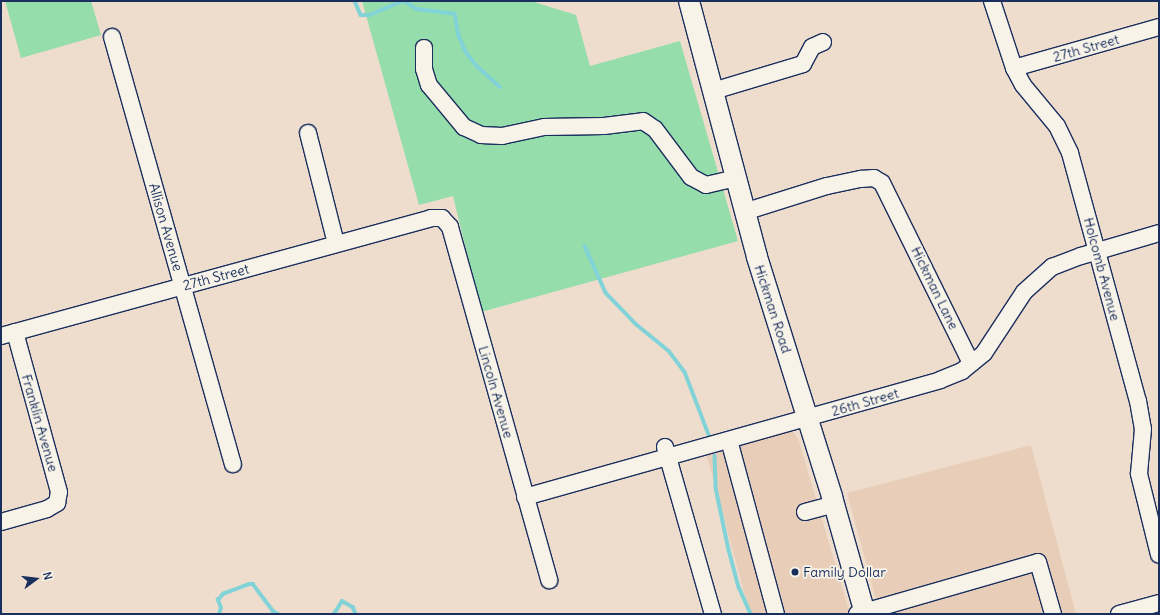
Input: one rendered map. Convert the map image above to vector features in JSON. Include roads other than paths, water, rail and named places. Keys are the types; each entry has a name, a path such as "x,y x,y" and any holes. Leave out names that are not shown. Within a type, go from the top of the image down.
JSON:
{"main road":[{"name":"Hickman Road","path":"689,1 744,212 834,504 862,613"}],"street":[{"name":"Holcomb Avenue","path":"992,1 1014,68 1023,85 1058,126 1070,153 1138,401 1143,429 1139,474 1159,555"},
{"name":"27th Street","path":"1014,68 1159,27"},
{"name":"Allison Avenue","path":"112,36 233,464"},
{"path":"713,91 803,64 812,47 823,42"},
{"path":"424,48 424,69 429,85 464,127 481,136 502,136 544,127 604,126 643,121 655,129 691,177 706,185 736,178"},
{"path":"308,133 336,244"},
{"name":"Hickman Lane","path":"744,212 827,186 874,178 882,183 899,213 971,363"},
{"name":"27th Street","path":"5,332 183,286 431,218"},
{"name":"Lincoln Avenue","path":"431,218 442,218 450,227 548,580"},
{"name":"26th Street","path":"525,497 561,494 667,452 729,440 940,380 962,370 984,353 1024,292 1035,279 1052,267 1097,251 1159,234"},
{"name":"Franklin Avenue","path":"1,522 48,509 57,503 59,492 5,332"},
{"path":"729,440 745,478 776,614"},
{"path":"667,452 713,614"},
{"path":"805,512 834,504"},
{"path":"862,613 1038,562 1053,614"},
{"path":"1127,613 1159,603"}],"waterway":[{"path":"355,1 361,15 370,15 403,1"},
{"path":"404,1 417,9 455,14 459,36 466,52 477,66 500,87"},
{"path":"585,246 606,293 636,324 669,351 685,372 709,435"},
{"path":"715,456 716,488 729,550 739,587 751,614"},
{"path":"219,614 221,608 218,600 223,594 249,584 253,584 273,611 278,614"},
{"path":"334,614 342,601 353,607 356,614"}],"place":[{"name":"Family Dollar","path":"795,572"}]}
